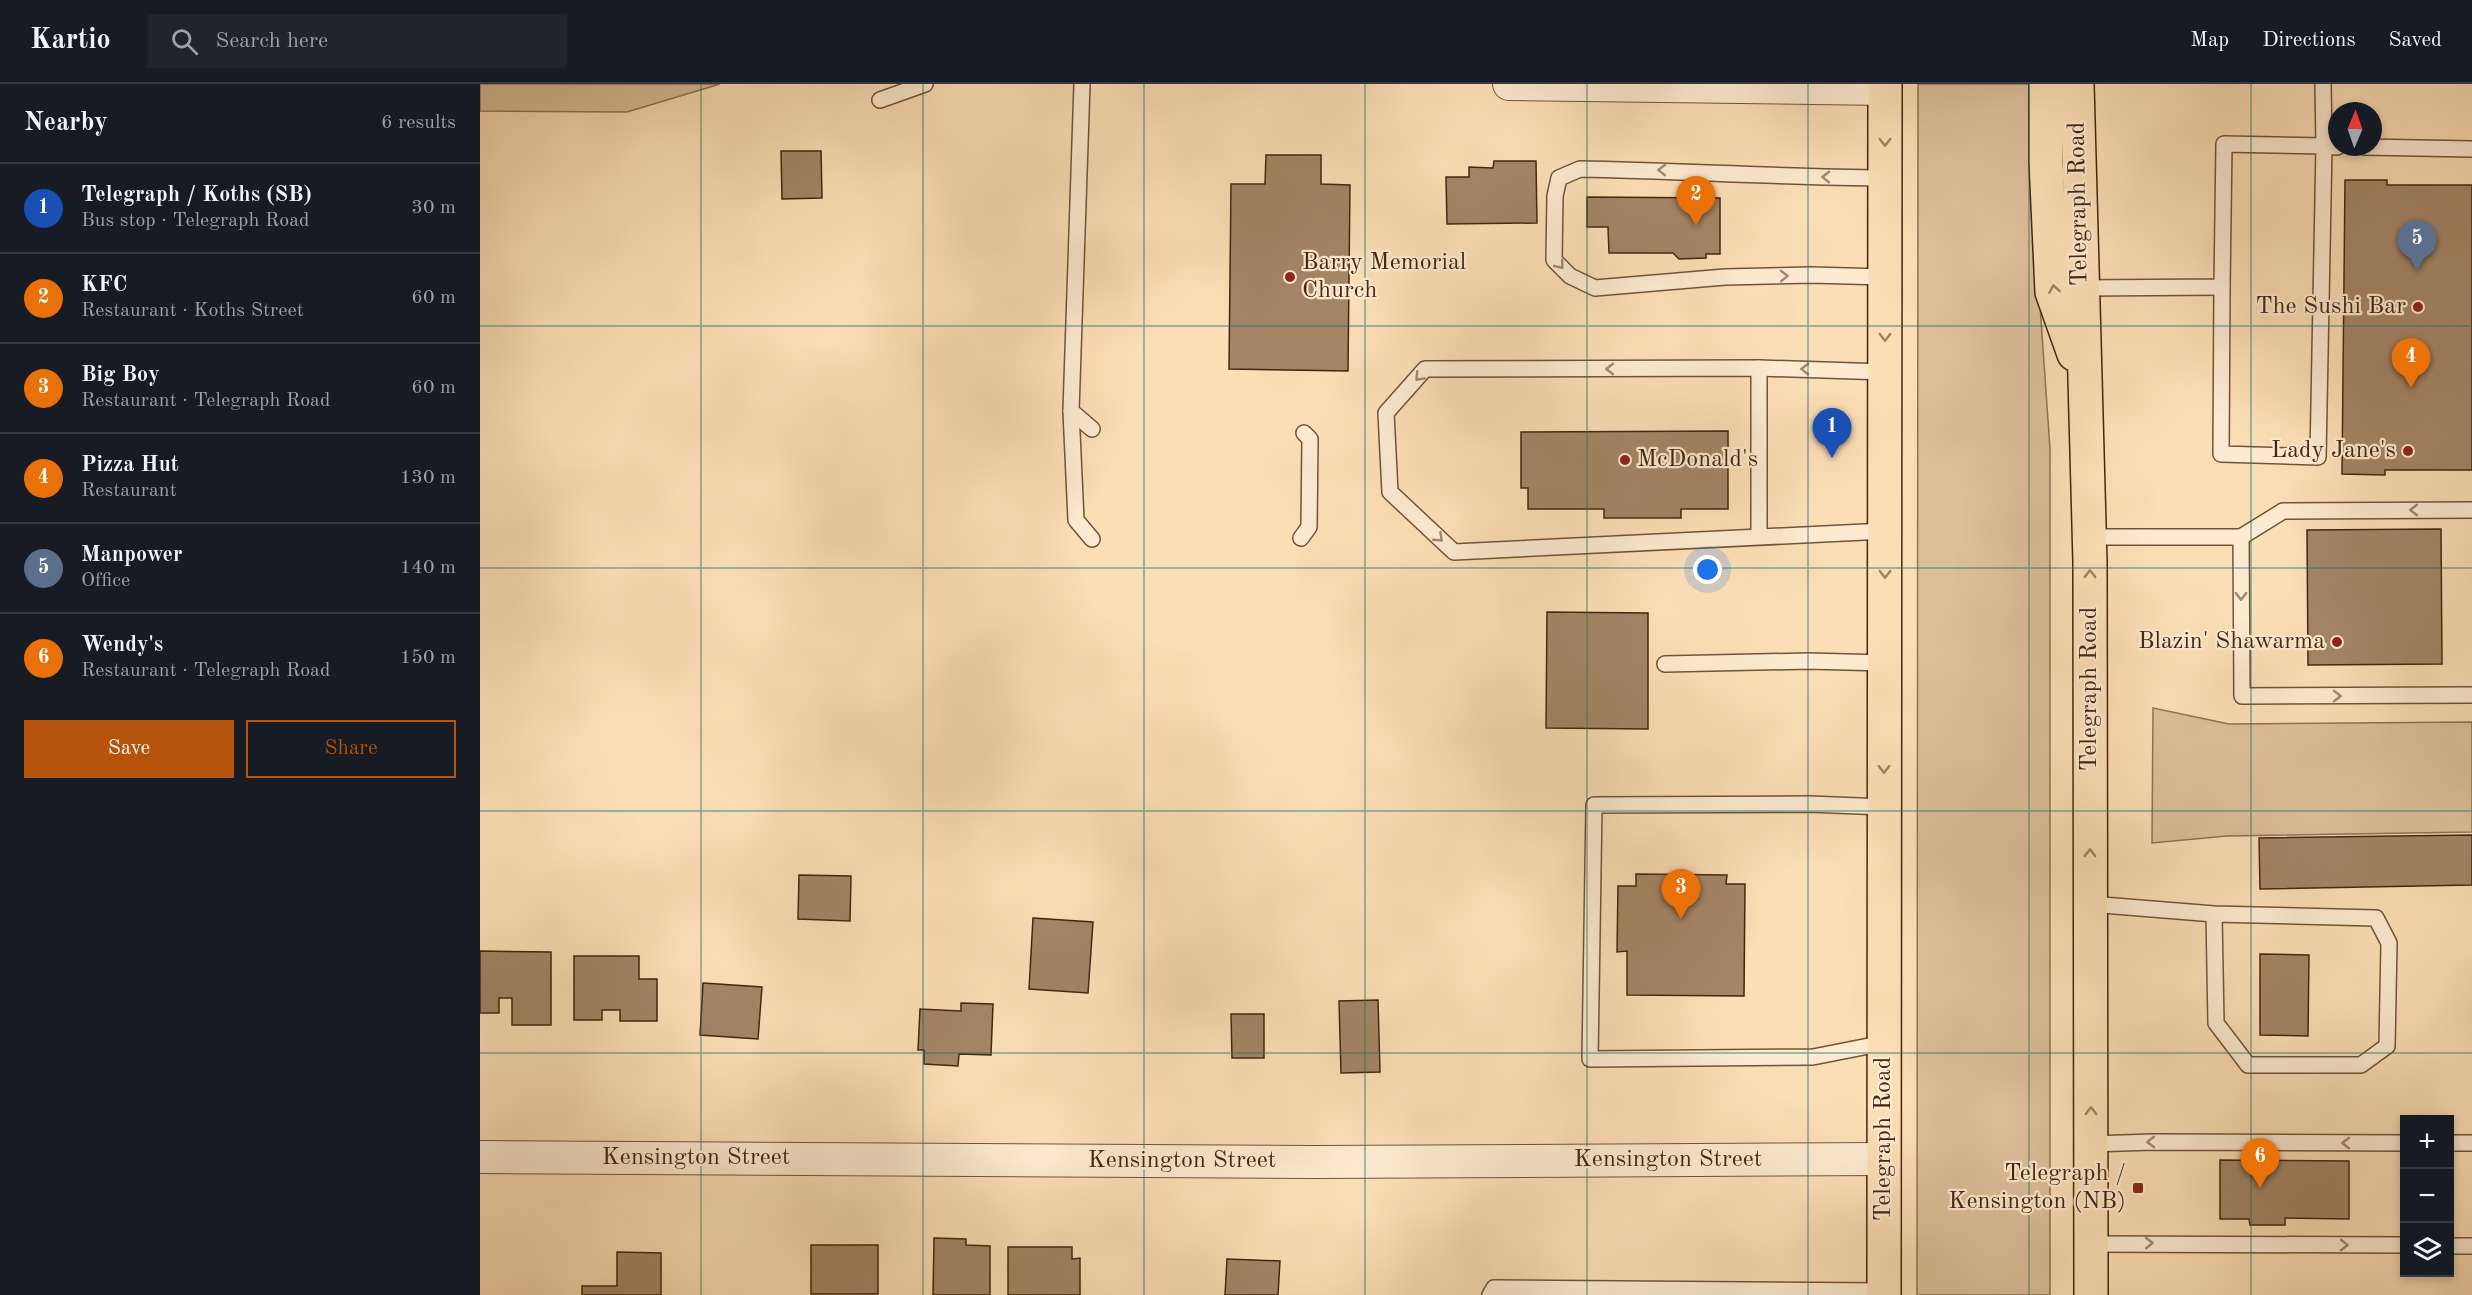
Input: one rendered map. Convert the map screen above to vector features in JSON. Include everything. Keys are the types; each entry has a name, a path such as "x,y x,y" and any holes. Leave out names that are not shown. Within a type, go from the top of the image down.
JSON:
{"main road":[{"path":"2046,84 2046,161 2052,292 2084,384"},
{"name":"Telegraph Road","path":"2077,84 2089,537 2091,1295"},
{"name":"Telegraph Road","path":"1884,1293 1885,86"}],"street":[{"path":"1509,84 1885,86"},
{"name":"Kensington Street","path":"480,1157 1302,1162 1884,1159"}],"lane":[{"path":"880,100 925,84"},
{"path":"1082,84 1071,411 1076,520 1092,539"},
{"path":"2324,84 2328,125"},
{"path":"2328,146 2224,144 2221,454 2318,457 2330,156"},
{"path":"2382,147 2472,149"},
{"path":"1885,178 1812,177 1720,171 1580,169 1558,178 1555,196 1554,260 1570,276 1595,288 1725,277 1811,275 1885,277"},
{"path":"2082,288 2222,287"},
{"path":"1885,372 1759,368 1425,369 1386,413 1390,492 1454,552 1885,531"},
{"path":"1759,368 1759,536"},
{"path":"1071,411 1092,429"},
{"path":"1302,538 1310,527 1310,439 1304,433"},
{"path":"2089,537 2241,537 2283,511 2472,510"},
{"path":"2241,537 2242,696 2472,695"},
{"path":"1665,664 1808,661 1885,663"},
{"path":"1884,807 1809,804 1594,805 1590,1059 1813,1057 1884,1042"},
{"path":"2090,904 2214,914 2376,918 2389,943 2387,1046 2361,1065 2248,1065 2216,1023 2214,914"},
{"path":"2091,1144 2400,1143"},
{"path":"2454,1143 2472,1143"},
{"path":"2091,1244 2153,1242 2400,1245"},
{"path":"2454,1246 2472,1246"},
{"path":"1490,1295 1494,1288 1884,1293"}],"shaded area":[{"path":"480,84 720,84 627,112 480,111"},
{"path":"1918,84 2030,84 2029,147 2050,449 2050,1295 1917,1295"},
{"path":"2153,708 2229,724 2472,722 2472,832 2227,836 2152,843"}],"building":[{"path":"781,151 821,151 822,198 782,199"},
{"name":"Barry Memorial Church","path":"1266,155 1321,155 1321,184 1350,185 1348,371 1229,369 1231,184 1265,184"},
{"path":"1494,161 1536,161 1537,223 1447,224 1446,177 1469,177 1469,167 1493,168"},
{"path":"2345,180 2387,180 2387,185 2472,185 2472,470 2385,470 2385,475 2342,474"},
{"path":"1587,197 1720,198 1720,254 1706,254 1706,258 1679,259 1673,253 1609,253 1608,227 1587,227"},
{"name":"McDonald's","path":"1728,431 1728,509 1681,509 1681,518 1604,518 1604,509 1528,509 1528,488 1521,488 1521,432"},
{"path":"2441,529 2442,664 2308,665 2307,530"},
{"path":"1547,612 1648,613 1648,729 1546,728"},
{"path":"2472,835 2472,885 2260,889 2259,838"},
{"path":"1636,874 1727,875 1726,884 1745,884 1744,996 1627,995 1627,951 1617,952 1618,886 1636,886"},
{"path":"799,875 851,876 850,921 798,919"},
{"path":"1033,918 1093,922 1088,993 1029,989"},
{"path":"480,951 551,952 551,1025 512,1025 512,998 499,998 499,1013 480,1013"},
{"path":"2260,954 2309,955 2308,1036 2260,1035"},
{"path":"574,956 639,956 639,979 657,979 657,1021 620,1021 620,1010 602,1010 602,1020 574,1020"},
{"path":"703,983 762,987 758,1039 700,1035"},
{"path":"1378,1000 1380,1072 1341,1073 1339,1001"},
{"path":"961,1003 993,1004 991,1055 959,1054 958,1066 924,1064 924,1050 918,1050 920,1009 961,1011"},
{"path":"1231,1014 1264,1014 1264,1058 1232,1058"},
{"path":"2220,1160 2349,1161 2349,1219 2285,1218 2285,1225 2250,1225 2249,1219 2220,1219"},
{"path":"934,1238 966,1239 966,1245 990,1246 990,1295 933,1295"},
{"path":"811,1245 878,1245 878,1294 811,1294"},
{"path":"1008,1247 1072,1247 1072,1259 1080,1258 1080,1295 1008,1295"},
{"path":"617,1252 661,1253 661,1295 582,1295 582,1286 617,1286"},
{"path":"1227,1259 1280,1261 1278,1295 1225,1295"}],"place":[{"name":"KFC","path":"1696,226"},
{"name":"Manpower","path":"2417,270"},
{"name":"Barry Memorial Church","path":"1290,277"},
{"name":"The Sushi Bar","path":"2418,307"},
{"name":"Pizza Hut","path":"2411,388"},
{"name":"Lady Jane's","path":"2408,451"},
{"name":"Telegraph / Koths (SB)","path":"1832,458"},
{"name":"McDonald's","path":"1625,460"},
{"name":"Blazin' Shawarma","path":"2337,642"},
{"name":"Big Boy","path":"1681,919"},
{"name":"Telegraph / Kensington (NB)","path":"2138,1188"},
{"name":"Wendy's","path":"2260,1188"}]}
